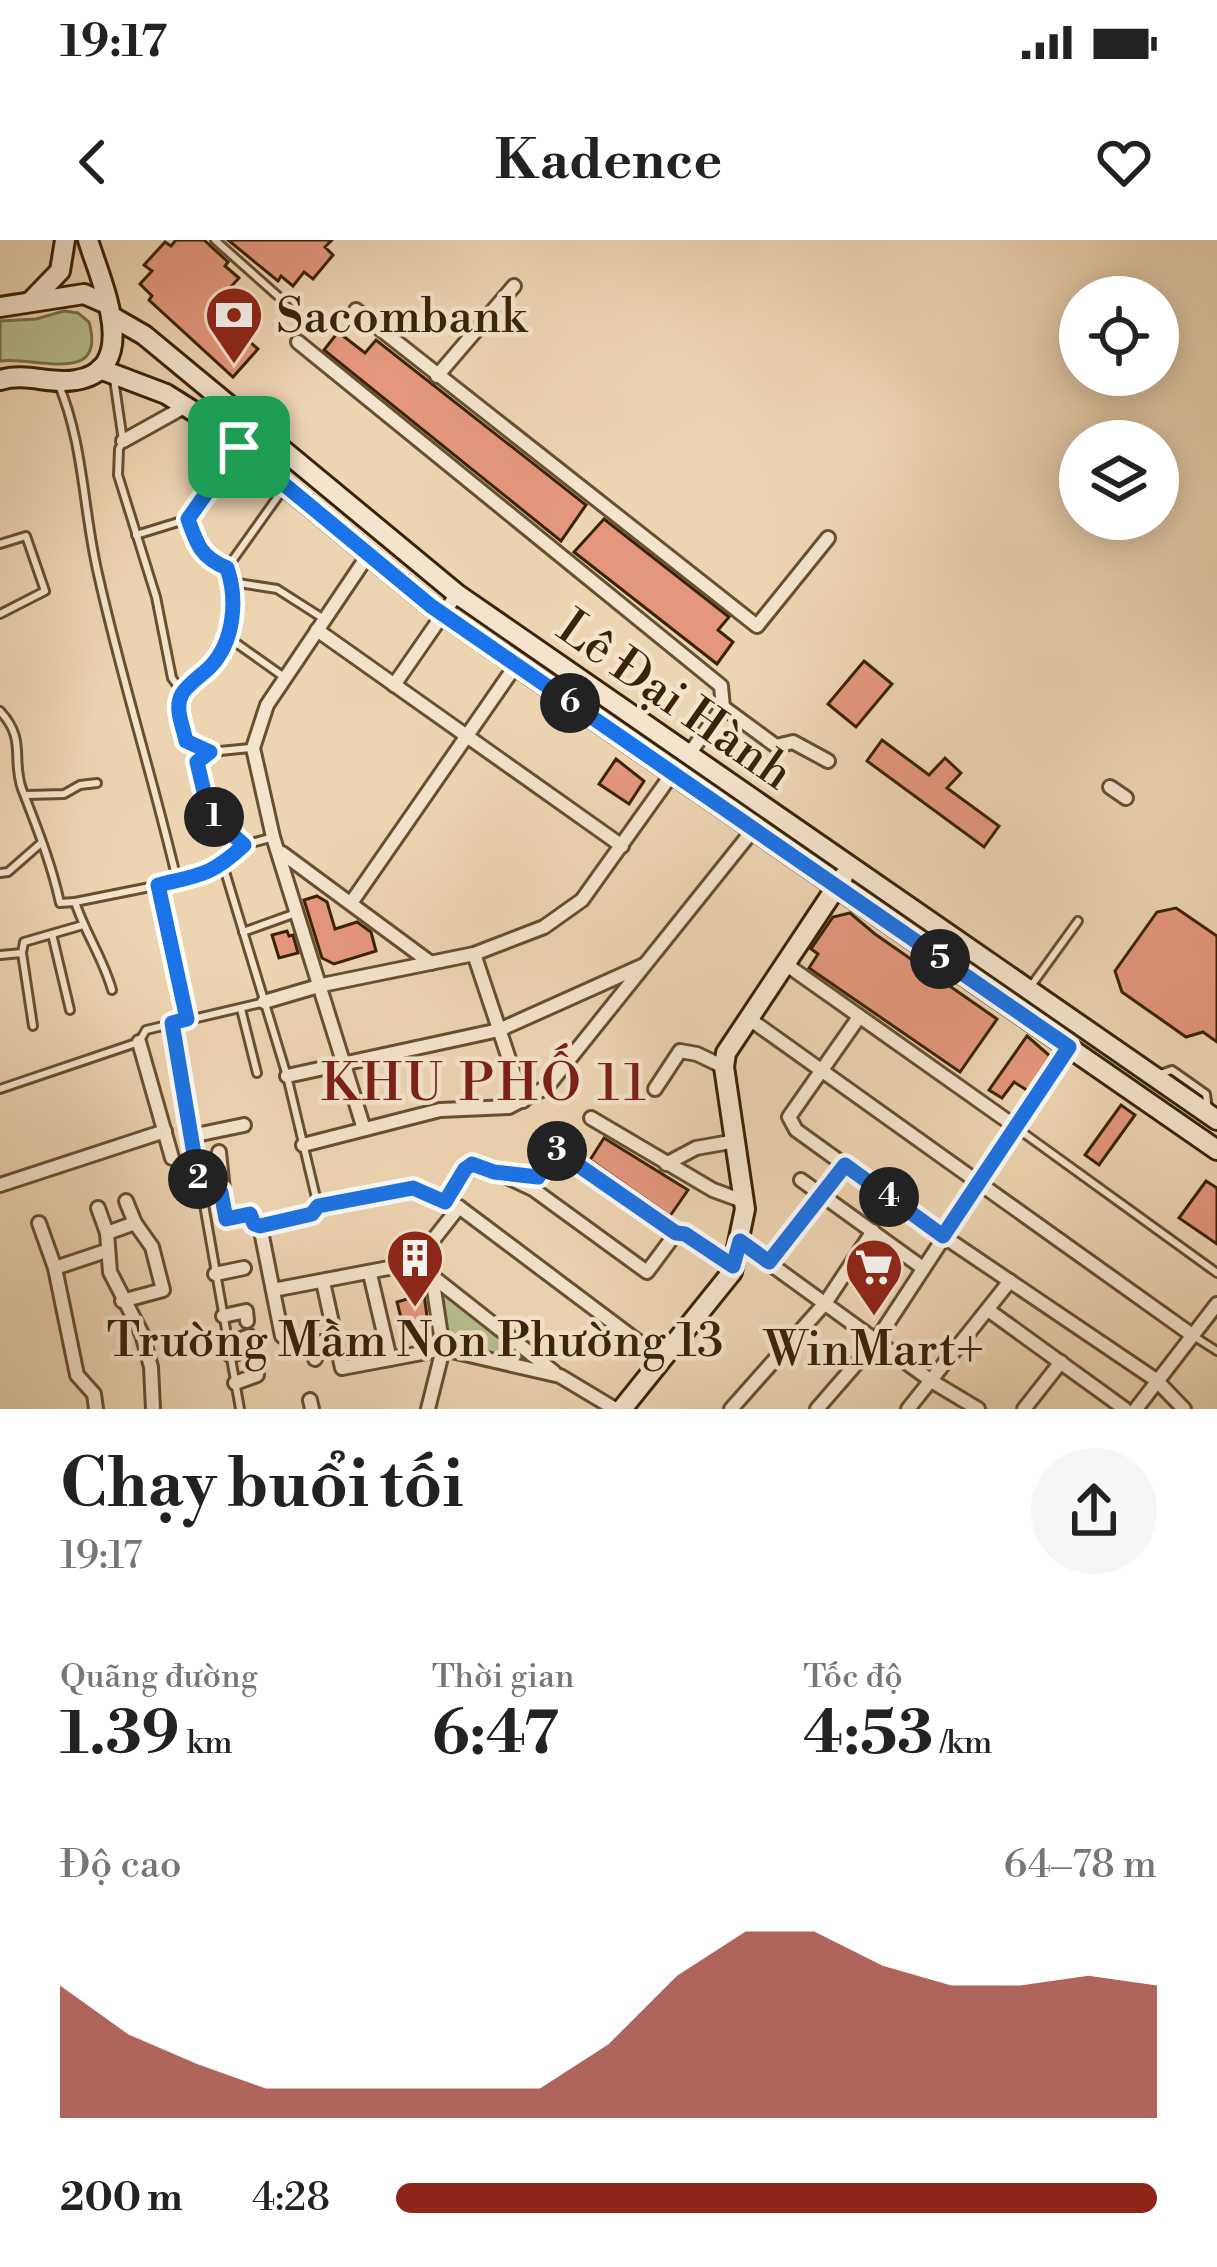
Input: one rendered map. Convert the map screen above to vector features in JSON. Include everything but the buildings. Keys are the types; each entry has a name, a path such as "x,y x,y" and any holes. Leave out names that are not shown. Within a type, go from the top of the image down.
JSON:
{"main road":[{"path":"27,304 60,271 65,240"},
{"path":"0,380 24,375 72,382 107,371 114,343 88,240"},
{"path":"0,307 84,294 109,310"},
{"name":"Lê Đại Hành","path":"109,310 457,594 1213,1116"},
{"name":"Lê Đại Hành","path":"107,371 186,406 443,614 1217,1150"},
{"path":"672,774 688,754"},
{"path":"619,1409 733,1266 743,1201 724,1067 728,1046 849,868"}],"street":[{"path":"437,376 514,286"},
{"path":"356,310 757,626 828,538"},
{"path":"298,342 721,686 723,706 688,754"},
{"path":"123,441 186,406"},
{"path":"364,1129 273,837 254,748 260,719 284,676 368,555"},
{"path":"394,686 457,594"},
{"path":"320,624 394,686 622,846"},
{"path":"350,903 516,665"},
{"path":"723,706 776,746 793,742 828,761"},
{"path":"264,1002 322,985 474,954 523,938 582,900 672,774"},
{"path":"1110,787 1126,798"},
{"path":"303,1145 440,1110 509,1107 547,1087 754,830"},
{"path":"280,852 430,963"},
{"path":"474,954 523,1101"},
{"path":"784,964 1016,1127"},
{"path":"287,1076 499,1030 645,965"},
{"path":"859,1017 789,1117 796,1130 1156,1380 1184,1409"},
{"path":"748,1018 1192,1335"},
{"path":"140,1042 172,1158"},
{"path":"818,1409 876,1341 1069,1047"},
{"path":"655,1090 680,1052 724,1067"},
{"path":"591,1118 713,1190 743,1201"},
{"path":"191,1136 244,1125"},
{"path":"0,1184 165,1130"},
{"path":"666,1164 696,1148 736,1142"},
{"path":"535,1183 555,1149 676,1233 685,1234 733,1266"},
{"path":"201,1196 225,1191 219,1152"},
{"path":"445,1202 472,1164 535,1183 647,1272 676,1233"},
{"path":"769,1262 845,1165"},
{"path":"801,1180 923,1268"},
{"path":"318,1206 413,1188 459,1208 661,1358"},
{"path":"221,1192 226,1219 250,1214 260,1226 282,1336"},
{"path":"122,1301 163,1290 152,1247 127,1201"},
{"path":"98,1208 122,1301 142,1334 151,1367 154,1409"},
{"path":"273,1291 415,1263 459,1208"},
{"path":"39,1223 55,1268 77,1375 94,1394 96,1409"},
{"path":"107,1233 135,1223"},
{"path":"731,1409 826,1302 873,1231"},
{"path":"740,1241 933,1382 978,1409"},
{"path":"55,1268 106,1251"},
{"path":"415,1263 560,1376 619,1409"},
{"path":"215,1274 244,1268"},
{"path":"370,1274 390,1359"},
{"path":"428,1409 443,1349 432,1276"},
{"path":"908,1409 1010,1281"},
{"path":"323,1282 342,1368 443,1349 560,1376"},
{"path":"1136,1409 1217,1304"},
{"path":"988,1310 1125,1409"},
{"path":"223,1316 246,1311 247,1321"},
{"path":"230,1355 238,1353 236,1349 243,1347 241,1339 249,1336"},
{"path":"315,1359 311,1345 336,1338"},
{"path":"236,1383 257,1375 254,1362"},
{"path":"1024,1409 1061,1362"}],"lane":[{"path":"215,240 296,318"},
{"path":"107,371 123,441 118,475 156,597 172,678 182,694"},
{"path":"57,380 77,442 83,506 99,579 178,880"},
{"path":"136,535 188,519 239,447"},
{"path":"227,568 286,486"},
{"path":"188,519 198,549 206,559 227,568 232,582 229,638 215,662 182,694 178,710 186,741 210,752 254,748"},
{"path":"0,544 26,536 45,591 0,614"},
{"path":"232,582 277,589 320,624"},
{"path":"229,638 284,676"},
{"path":"0,711 19,742 21,786 40,844 49,852 61,903 200,877 223,865 244,845 273,837"},
{"path":"210,752 197,762 209,813 244,845"},
{"path":"26,795 64,794 97,783"},
{"path":"0,873 8,872 40,844"},
{"path":"223,865 287,1076 318,1206 312,1214 260,1226"},
{"path":"158,885 187,1019"},
{"path":"76,902 112,989"},
{"path":"243,932 298,912"},
{"path":"1029,988 1078,921"},
{"path":"34,1026 22,953 25,942 82,925"},
{"path":"52,934 70,1010"},
{"path":"0,955 22,953"},
{"path":"0,1089 140,1042 146,1030 264,1002"},
{"path":"241,1009 257,1073"},
{"path":"172,1023 240,1409"},
{"path":"1016,1127 1217,1274"},
{"path":"1192,1335 1217,1351"}],"green space":[{"path":"78,313 89,322 92,342 88,355 64,364 0,361 0,321"},
{"path":"438,1287 541,1367 447,1341"}],"place":[{"name":"Sacombank","path":"234,366"},
{"name":"Trường Mầm Non Phường 13","path":"415,1309"},
{"name":"WinMart+","path":"874,1318"}],"district":[{"name":"KHU PHỐ 11","path":"485,1082"}],"route":[{"path":"239,447 431,606 1069,1047 943,1236 845,1165 769,1262 740,1241 733,1266 685,1234 676,1233 555,1149 538,1177 472,1164 445,1202 413,1188 318,1206 304,1217 260,1226 250,1214 226,1219 221,1192 201,1196 172,1023 187,1019 158,885 200,877 223,865 244,845 209,813 197,762 210,752 186,741 178,710 182,694 215,662 229,638 232,598 227,568 206,559 198,549 188,519 239,447"}]}
